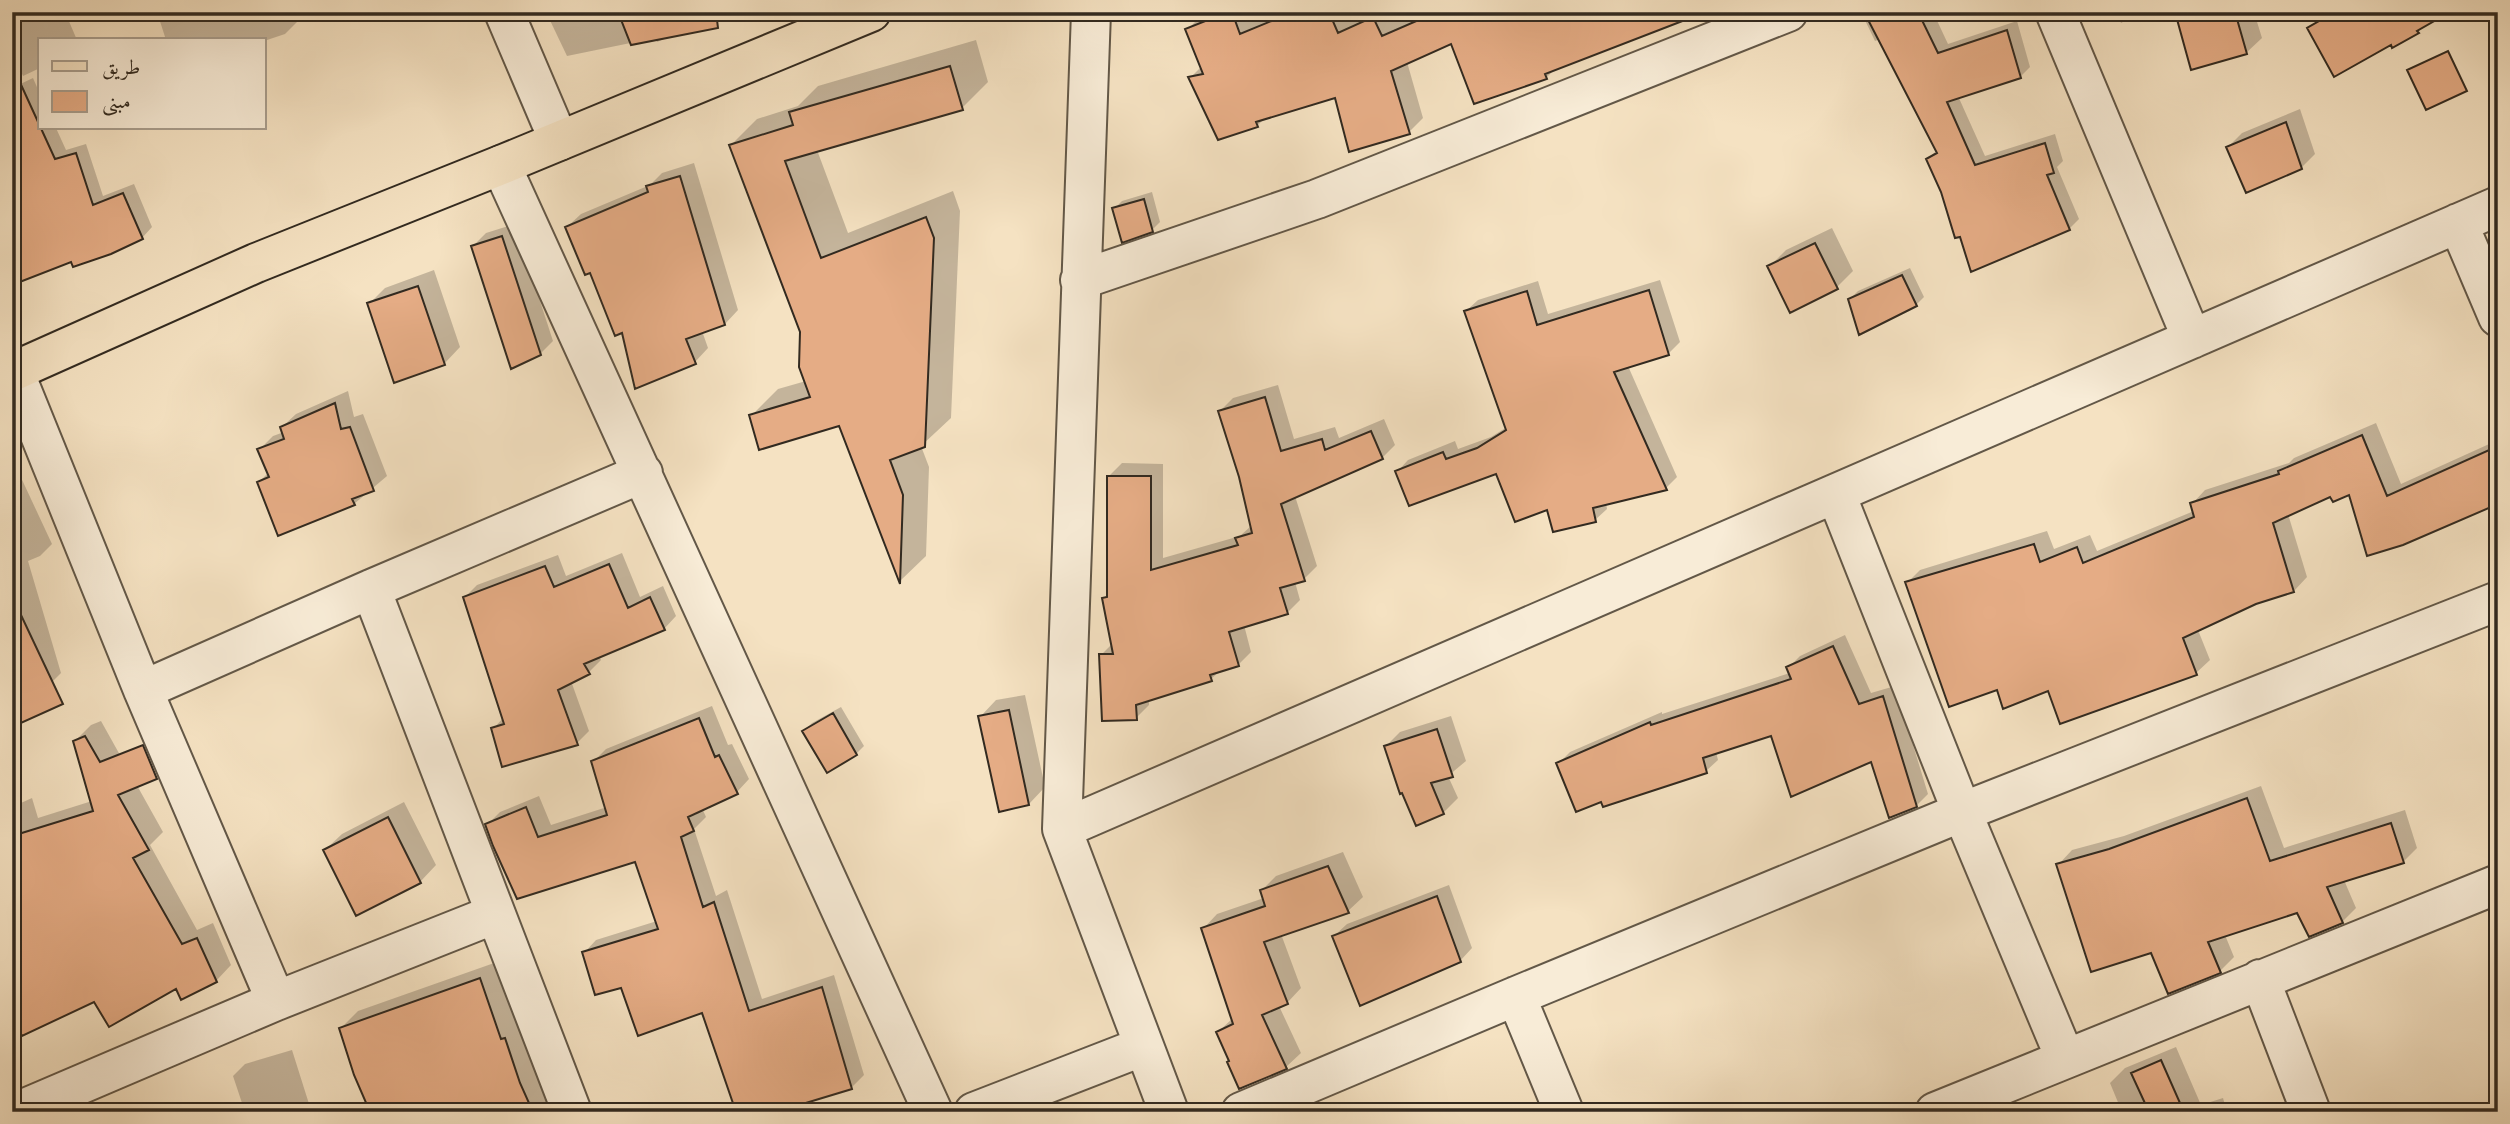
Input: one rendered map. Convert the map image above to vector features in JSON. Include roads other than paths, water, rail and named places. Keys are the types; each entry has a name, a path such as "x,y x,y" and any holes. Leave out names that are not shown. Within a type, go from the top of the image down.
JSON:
{"main road":[{"path":"13,369 256,263 502,165 870,12"}],"street":[{"path":"504,12 559,141"},
{"path":"1091,12 1062,829 1169,1112"},
{"path":"1080,280 1317,199 1788,12"},
{"path":"2055,12 2192,340"},
{"path":"502,165 933,1112"},
{"path":"1062,829 2498,206"},
{"path":"2458,223 2498,317"},
{"path":"13,369 143,690 276,1001"},
{"path":"143,690 643,473"},
{"path":"1836,494 1962,812 2065,1058"},
{"path":"371,589 572,1112"},
{"path":"1241,1112 1962,812 2498,601"},
{"path":"1935,1112 2498,884"},
{"path":"16,1112 276,1001 495,914"},
{"path":"2260,979 2311,1112"},
{"path":"1516,996 1564,1112"},
{"path":"974,1112 1144,1046"}]}
